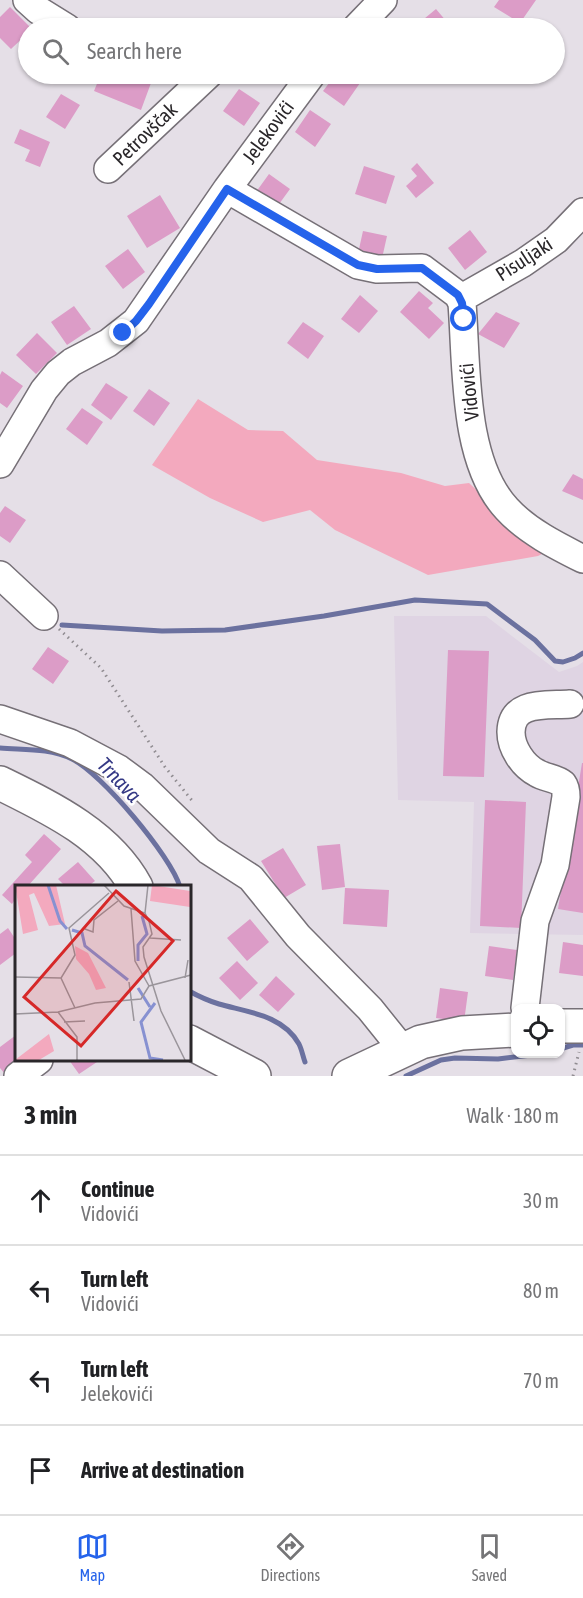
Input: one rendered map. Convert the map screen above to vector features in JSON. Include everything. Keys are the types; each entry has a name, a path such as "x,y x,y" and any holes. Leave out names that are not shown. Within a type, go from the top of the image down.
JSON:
{"main road":[{"path":"0,783 49,807 86,832 117,857 135,885"},
{"path":"349,1076 421,1042 462,1033 511,1030"},
{"path":"190,1043 254,1076"}],"street":[{"path":"27,0 51,18"},
{"path":"366,18 383,0"},
{"name":"Petrovščak","path":"108,170 198,84"},
{"name":"Jelekovići","path":"0,464 44,390 58,374 72,362 108,343 136,321 301,84"},
{"path":"227,189 358,265 377,269 422,268 446,284 460,299"},
{"name":"Pisuljaki","path":"460,299 523,263 556,240 583,212"},
{"name":"Vidovići","path":"460,299 470,418 485,471 501,502 518,519 583,560"},
{"path":"0,575 44,616"},
{"path":"525,1004 535,921 555,865 566,797 562,783 537,773 518,756 511,739 512,722 523,708 570,704"},
{"path":"0,718 70,743 119,769 142,786 209,851 251,878 298,936 370,1009 403,1050"},
{"path":"18,1076 37,1061"}],"path":[{"path":"44,616 101,668 165,767 198,808"},
{"path":"573,1076 574,1034"}],"shaded area":[{"path":"198,399 248,430 283,431 317,460 401,473 445,486 469,483 544,553 538,556 428,575 335,530 310,510 263,522 210,498 152,465"},
{"path":"394,616 486,616 559,672 583,662 583,935 470,933 474,802 398,800"}],"building":[{"path":"499,0 536,0 523,18 512,18 494,7"},
{"path":"10,7 21,18 18,18 18,42 11,49 0,38 0,17"},
{"path":"436,9 444,18 425,18"},
{"path":"97,84 151,84 141,110 94,91"},
{"path":"328,84 359,84 344,106 323,91"},
{"path":"239,89 260,103 244,126 223,111"},
{"path":"61,94 80,105 65,129 46,117"},
{"path":"310,110 331,124 315,147 295,132"},
{"path":"20,129 50,142 40,167 25,161 30,150 14,143"},
{"path":"417,163 434,183 416,198 406,186 417,176 411,169"},
{"path":"364,166 395,176 386,204 355,194"},
{"path":"269,174 290,189 274,211 253,196"},
{"path":"160,195 180,228 147,248 127,216"},
{"path":"470,230 487,252 465,270 448,248"},
{"path":"363,231 387,236 381,263 357,258"},
{"path":"128,249 145,272 123,289 105,266"},
{"path":"419,291 433,303 428,308 444,323 429,339 400,312"},
{"path":"360,295 378,311 359,333 341,319"},
{"path":"74,306 91,329 67,345 51,322"},
{"path":"496,312 520,323 504,348 478,334"},
{"path":"303,322 324,336 308,359 287,343"},
{"path":"37,333 57,353 36,374 16,355"},
{"path":"2,371 23,386 7,408 0,403"},
{"path":"106,383 128,397 111,420 91,405"},
{"path":"149,389 170,403 154,426 133,411"},
{"path":"82,408 103,422 87,445 66,429"},
{"path":"573,474 583,479 583,500 562,491"},
{"path":"5,506 26,520 10,543 0,536 0,513"},
{"path":"48,647 69,661 53,684 32,669"},
{"path":"448,650 489,651 484,777 443,776"},
{"path":"583,763 583,913 558,909"},
{"path":"485,800 526,802 521,928 480,926"},
{"path":"44,834 61,849 29,885 15,885 15,900 12,904 2,895 32,862 25,855"},
{"path":"340,844 345,887 322,890 317,846"},
{"path":"283,848 306,885 284,898 261,861"},
{"path":"78,862 95,881 90,885 64,885 58,879"},
{"path":"345,888 389,890 387,927 343,924"},
{"path":"250,919 269,942 247,961 227,938"},
{"path":"8,928 15,938 15,954 0,965 0,934"},
{"path":"563,942 583,945 583,976 559,973"},
{"path":"489,946 517,950 513,980 485,976"},
{"path":"237,961 258,983 240,1000 219,978"},
{"path":"276,976 295,994 278,1012 259,995"},
{"path":"440,988 468,992 464,1022 436,1018"},
{"path":"15,1036 15,1061 24,1061 5,1074 0,1068 0,1047"},
{"path":"70,1061 98,1061 79,1074"}],"waterway":[{"path":"62,625 162,631 225,630 415,600 487,604 535,640 555,661 563,662 583,653"},
{"name":"Trnava","path":"0,748 55,753 85,767 117,797 150,837 174,873 179,885"},
{"name":"Trnava","path":"190,991 215,1003 264,1016 284,1027 299,1044 305,1062"},
{"name":"Trnava","path":"565,1047 583,1045"},
{"name":"Trnava","path":"406,1076 441,1060 511,1057"}],"route":[{"path":"123,333 149,304 227,189 358,265 377,269 422,268 458,295 462,303 464,319"}]}
